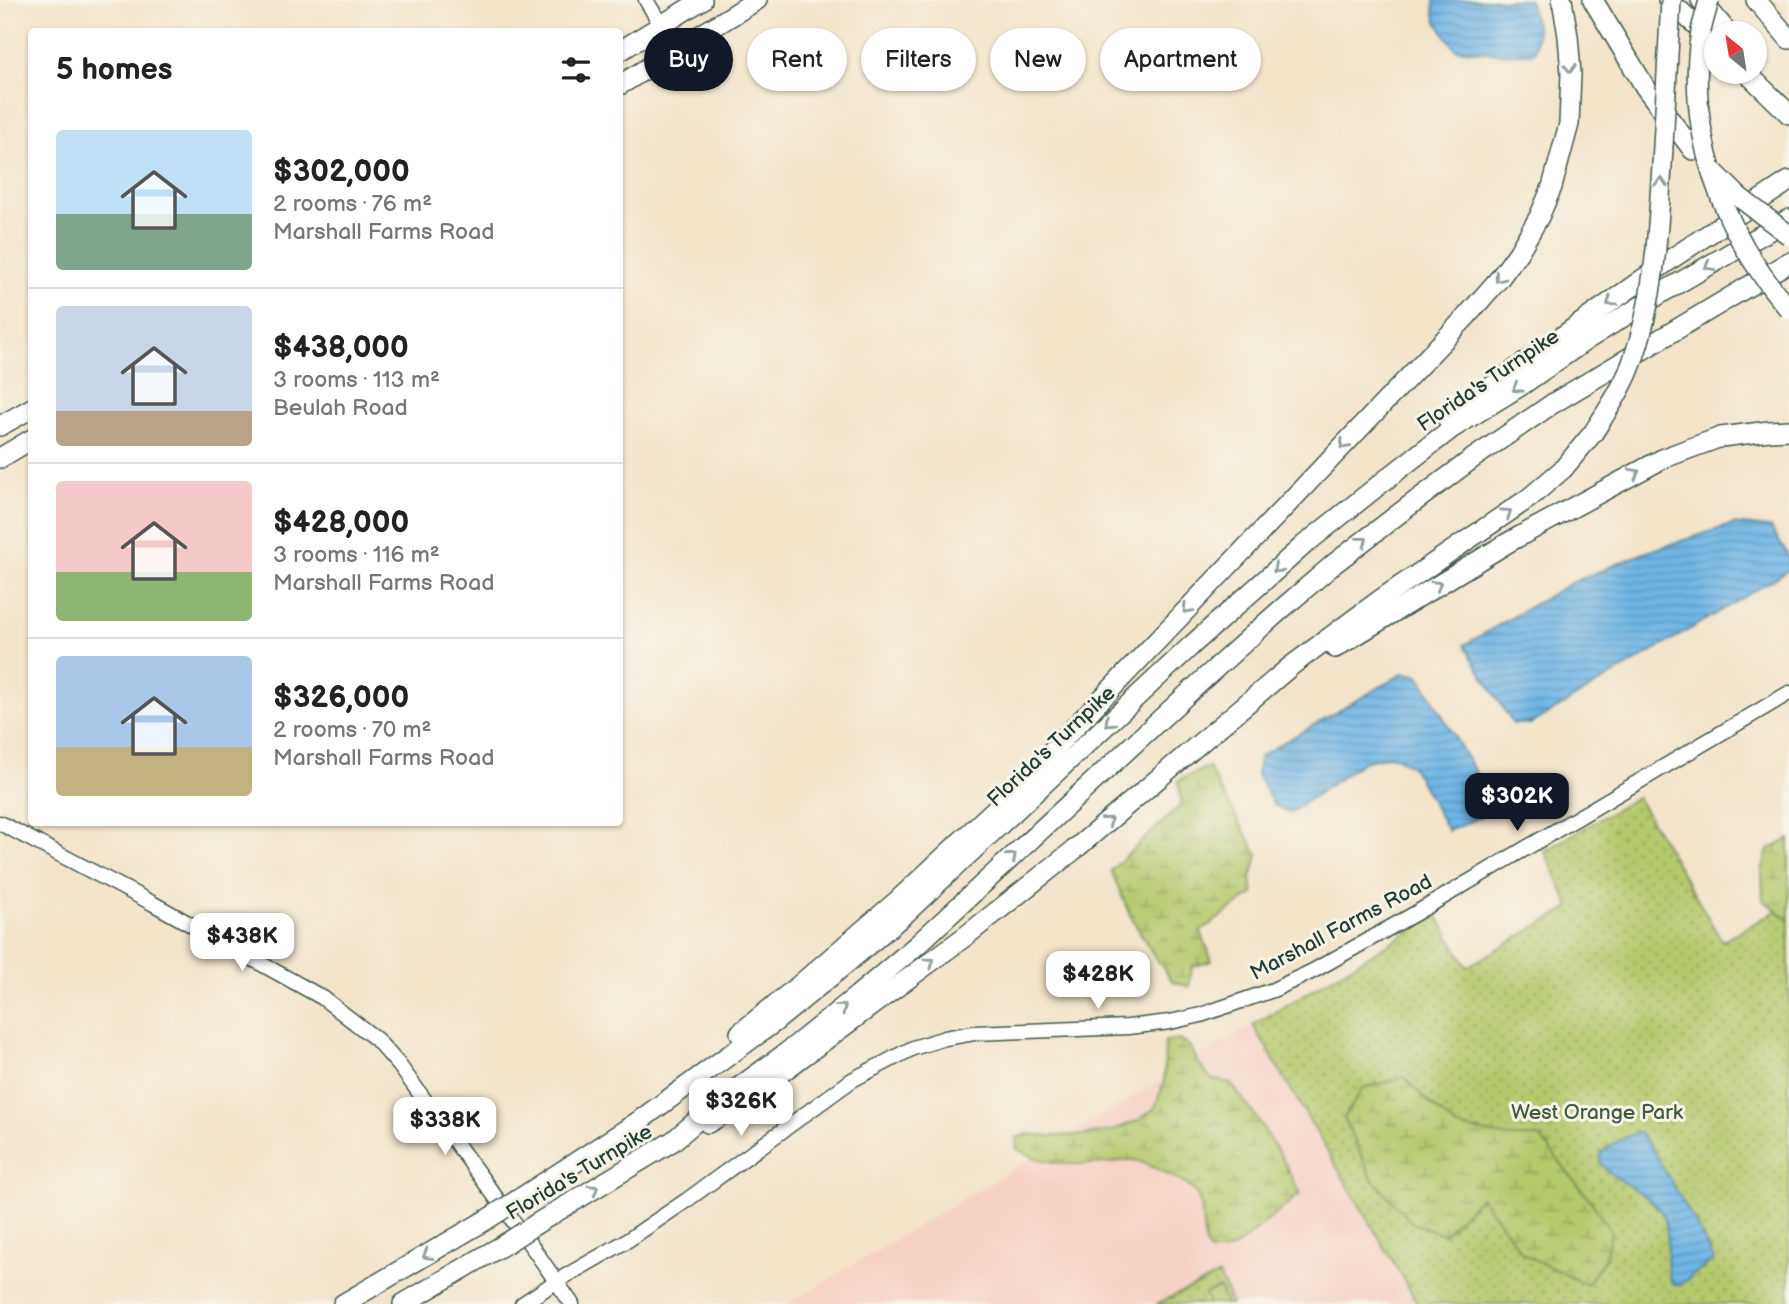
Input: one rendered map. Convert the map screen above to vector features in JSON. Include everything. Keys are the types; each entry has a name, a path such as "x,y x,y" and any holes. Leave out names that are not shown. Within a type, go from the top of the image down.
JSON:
{"highway":[{"path":"623,49 702,0"},
{"path":"712,28 757,0"},
{"path":"636,1123 712,1055 898,901 1008,797 1465,318 1499,279 1539,217 1552,187 1569,124 1571,73 1562,0"},
{"path":"1593,0 1645,87 1693,150 1739,197 1789,235"},
{"path":"1669,0 1704,32"},
{"path":"673,1141 732,1109 967,935 1074,850 1291,666 1361,614 1529,498 1563,469 1593,433 1613,401 1631,366 1644,323 1653,282 1658,237 1669,0"},
{"path":"1701,0 1718,21"},
{"path":"1709,0 1701,30 1698,68 1699,104 1711,172 1723,204 1751,260 1789,309"},
{"path":"1756,0 1789,39"},
{"path":"1774,0 1789,22"},
{"path":"623,83 644,70"},
{"path":"1768,82 1789,107"},
{"path":"1758,84 1789,114"},
{"path":"1304,545 1397,457 1447,418 1674,257 1789,181"},
{"name":"Florida's Turnpike","path":"343,1304 486,1220 636,1123 776,1021 906,913 1193,644 1304,545 1451,429 1520,387 1599,332 1789,219"},
{"name":"Florida's Turnpike","path":"403,1304 673,1141 716,1104 786,1053 917,945 1206,676 1345,555 1472,459 1552,404 1789,262"},
{"path":"0,426 28,410"},
{"path":"1178,760 1295,673 1509,541 1592,496 1664,458 1721,437 1789,430"},
{"path":"0,458 28,441"}],"street":[{"path":"646,0 663,28"},
{"name":"Marshall Farms Road","path":"522,1304 556,1281 628,1240 852,1080 913,1048 974,1032 1128,1027 1170,1022 1201,1015 1273,990 1313,971 1416,913 1789,693"},
{"path":"0,823 323,998 376,1039 399,1065 572,1304"}],"shaded area":[{"path":"1253,1025 1418,1304 788,1304"}],"green space":[{"path":"1208,767 1258,855 1251,878 1253,894 1201,931 1212,961 1192,967 1189,987 1172,981 1151,951 1129,913 1111,870 1182,804 1178,780"},
{"name":"West Orange Park","path":"1637,797 1722,941 1789,904 1789,1304 1418,1304 1253,1025 1437,915 1467,967 1570,907 1545,851"},
{"path":"1789,839 1789,920 1763,900 1762,871 1768,850"},
{"path":"1180,1040 1191,1047 1198,1063 1211,1079 1230,1083 1237,1091 1273,1144 1301,1193 1237,1246 1223,1252 1210,1252 1206,1245 1201,1208 1194,1191 1164,1172 1132,1160 1095,1164 1060,1163 1037,1158 1017,1149 1016,1138 1028,1134 1084,1135 1111,1131 1139,1120 1155,1108 1164,1081 1165,1041"},
{"path":"1405,1077 1457,1127 1509,1137 1540,1137 1592,1203 1611,1232 1605,1258 1587,1285 1523,1254 1481,1197 1444,1234 1412,1223 1372,1179 1344,1118 1363,1088"},
{"path":"1219,1275 1232,1304 1156,1304"},
{"path":"1219,1288 1226,1304 1210,1304 1205,1294"}],"water":[{"path":"1434,0 1529,0 1537,29 1535,52 1505,54 1456,49 1437,21"},
{"path":"1734,524 1771,528 1789,557 1789,570 1531,724 1513,724 1464,645 1571,583 1644,553"},
{"path":"1404,673 1419,675 1497,810 1448,831 1412,766 1392,755 1363,762 1290,813 1274,805 1257,775 1260,756"},
{"path":"1640,1133 1651,1147 1714,1260 1680,1285 1673,1284 1667,1268 1667,1230 1661,1212 1647,1198 1610,1173 1600,1160 1605,1149"}]}
